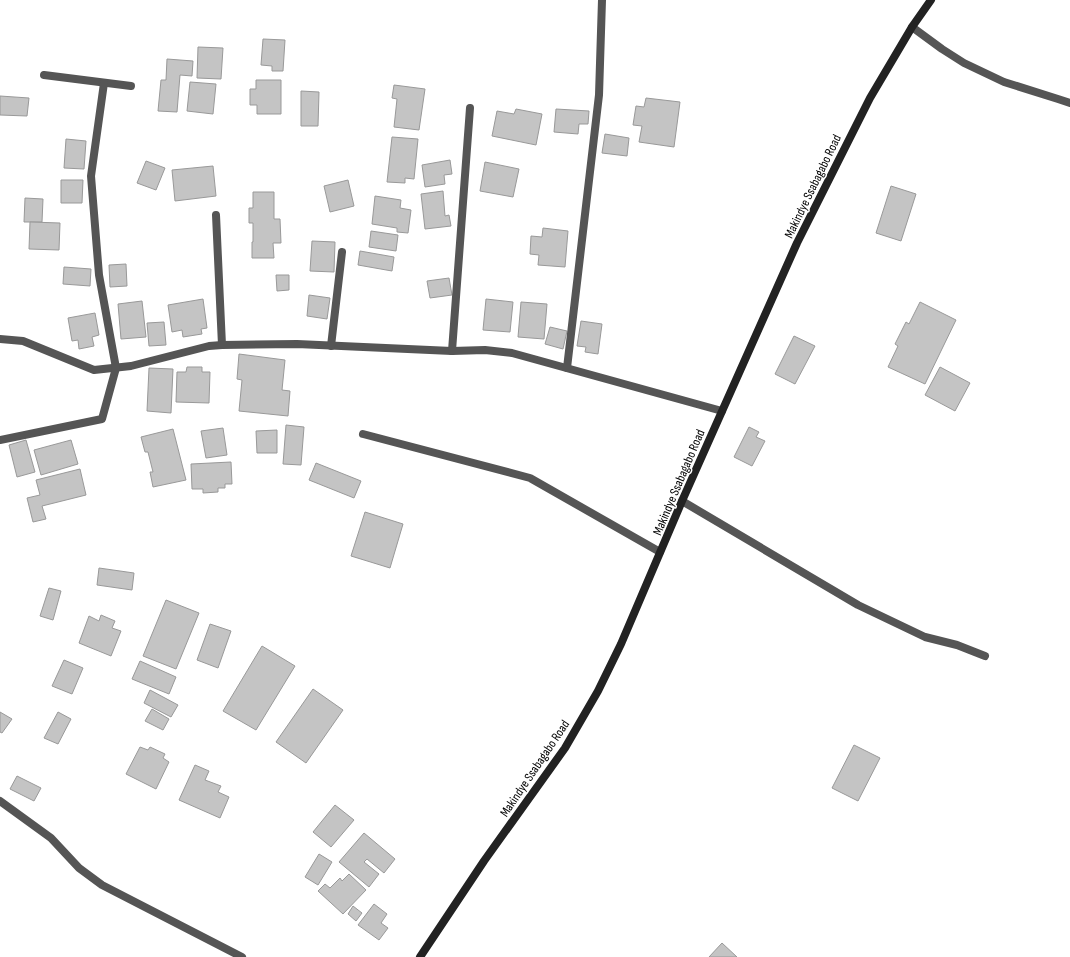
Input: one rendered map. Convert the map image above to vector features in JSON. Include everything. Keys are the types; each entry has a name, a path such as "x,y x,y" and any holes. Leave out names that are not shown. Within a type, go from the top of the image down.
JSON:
{"street":[{"path":"567,368 599,96 602,0"},
{"name":"Makindye Ssabagabo Road","path":"420,957 484,861 568,741 598,691 622,644 682,501 801,236 870,98 912,27 931,0"},
{"path":"912,27 964,63 1004,82 1070,103"},
{"path":"44,75 131,86"},
{"path":"0,440 102,419 116,368 99,275 91,176 104,83"},
{"path":"452,351 470,108"},
{"path":"216,215 222,345"},
{"path":"331,346 342,252"},
{"path":"0,339 23,341 94,370 131,366 209,346 222,345 297,344 452,351 502,351 722,411"},
{"path":"363,434 530,478 660,552"},
{"path":"682,501 858,605 924,637 957,645 985,656"},
{"path":"0,801 51,838 79,868 102,885 242,957"}],"building":[{"path":"263,39 285,40 283,71 272,71 272,66 261,65"},
{"path":"198,47 223,48 221,79 197,78"},
{"path":"167,59 193,61 192,76 180,75 177,112 158,111 161,80 166,80"},
{"path":"256,80 281,80 281,114 257,114 257,105 250,105 250,89 256,89"},
{"path":"190,82 216,84 213,114 187,111"},
{"path":"394,85 425,89 419,130 394,127 397,99 392,98"},
{"path":"301,91 319,92 318,126 301,126"},
{"path":"0,96 29,98 27,116 0,115"},
{"path":"646,98 680,102 674,147 639,142 642,126 633,125 636,106 644,107"},
{"path":"516,109 542,114 536,145 492,136 497,111 514,114"},
{"path":"556,109 589,111 588,124 579,124 578,134 554,132"},
{"path":"605,134 629,138 627,156 602,153"},
{"path":"392,137 418,139 414,179 405,178 405,183 387,182"},
{"path":"66,139 86,141 84,169 64,168"},
{"path":"450,160 452,174 444,175 445,184 425,187 422,165"},
{"path":"146,161 165,168 156,190 137,183"},
{"path":"485,162 519,169 513,197 480,191"},
{"path":"213,166 216,196 175,201 172,170"},
{"path":"61,180 83,180 82,203 61,203"},
{"path":"348,180 354,206 330,212 324,186"},
{"path":"891,186 916,194 901,241 876,233"},
{"path":"443,191 445,216 449,215 451,226 425,229 421,194"},
{"path":"253,192 274,192 274,219 280,219 281,243 273,243 274,258 252,258 253,223 249,223 249,208 253,208"},
{"path":"375,196 401,200 400,208 411,210 408,233 397,232 397,228 372,224"},
{"path":"25,198 43,199 42,222 24,222"},
{"path":"30,222 60,223 59,250 29,249"},
{"path":"543,228 568,231 565,267 538,265 539,255 530,254 531,236 542,237"},
{"path":"371,231 398,235 396,251 369,247"},
{"path":"312,241 335,242 334,272 310,271"},
{"path":"360,251 394,257 392,271 358,265"},
{"path":"126,264 127,286 110,287 109,265"},
{"path":"64,267 91,269 90,286 63,284"},
{"path":"276,275 289,275 289,290 277,291"},
{"path":"449,278 452,295 430,298 427,281"},
{"path":"309,295 330,298 327,319 307,316"},
{"path":"203,299 207,328 201,329 202,334 183,337 182,330 172,332 168,305"},
{"path":"486,299 513,302 510,332 483,330"},
{"path":"142,301 146,337 121,339 118,304"},
{"path":"521,302 547,304 544,339 518,337"},
{"path":"920,302 956,320 925,384 888,367 898,346 895,344 906,322 909,324"},
{"path":"95,313 99,335 92,337 94,346 79,349 78,340 72,341 68,318"},
{"path":"581,321 602,324 598,354 585,352 586,347 577,346"},
{"path":"164,322 166,345 149,346 147,323"},
{"path":"550,327 567,331 563,349 545,344"},
{"path":"794,336 815,346 795,384 775,374"},
{"path":"239,354 285,360 282,390 290,391 288,416 239,411 242,380 237,379"},
{"path":"187,367 202,367 202,372 210,372 209,403 176,402 177,372 186,372"},
{"path":"940,367 970,383 955,411 925,395"},
{"path":"149,368 173,369 171,413 147,411"},
{"path":"286,425 304,427 301,465 283,464"},
{"path":"749,427 759,432 756,437 765,441 752,466 734,457"},
{"path":"223,428 227,455 206,458 201,431"},
{"path":"173,429 186,480 153,487 150,472 153,472 148,452 145,452 141,437"},
{"path":"277,430 277,453 257,453 256,431"},
{"path":"26,440 35,472 17,477 9,445"},
{"path":"71,440 78,464 41,475 34,450"},
{"path":"231,462 232,484 225,484 225,488 218,488 218,492 203,493 203,489 192,489 191,464"},
{"path":"316,463 361,481 354,498 309,480"},
{"path":"80,469 86,495 42,506 46,519 33,522 27,498 40,495 36,480"},
{"path":"365,512 403,524 390,568 351,556"},
{"path":"99,568 134,573 132,590 97,585"},
{"path":"49,588 61,591 53,620 40,616"},
{"path":"166,600 199,613 176,669 143,656"},
{"path":"101,615 115,621 112,628 121,631 111,656 79,643 89,616 99,621"},
{"path":"210,624 231,631 218,668 197,660"},
{"path":"262,646 295,666 256,730 223,711"},
{"path":"64,660 83,668 72,694 52,686"},
{"path":"140,661 176,677 169,694 132,679"},
{"path":"313,689 343,710 306,763 276,742"},
{"path":"150,690 178,705 171,717 144,703"},
{"path":"152,709 169,719 163,730 145,721"},
{"path":"0,712 12,719 2,733 0,732"},
{"path":"58,712 71,719 58,744 44,738"},
{"path":"854,745 880,758 858,801 832,788"},
{"path":"140,747 148,750 150,747 165,754 163,758 169,762 156,789 126,774"},
{"path":"195,765 209,771 205,780 221,786 218,792 229,797 220,818 179,800"},
{"path":"17,776 41,788 34,801 10,789"},
{"path":"335,805 354,820 331,847 313,832"},
{"path":"364,833 395,859 384,873 367,859 364,862 379,874 369,887 339,862"},
{"path":"319,854 332,862 318,885 305,877"},
{"path":"349,874 366,890 343,914 318,891 325,884 330,888 340,878 342,881"},
{"path":"374,904 387,914 381,923 388,928 379,940 358,925"},
{"path":"353,906 362,913 356,921 348,914"},
{"path":"722,943 737,957 709,957"}]}
